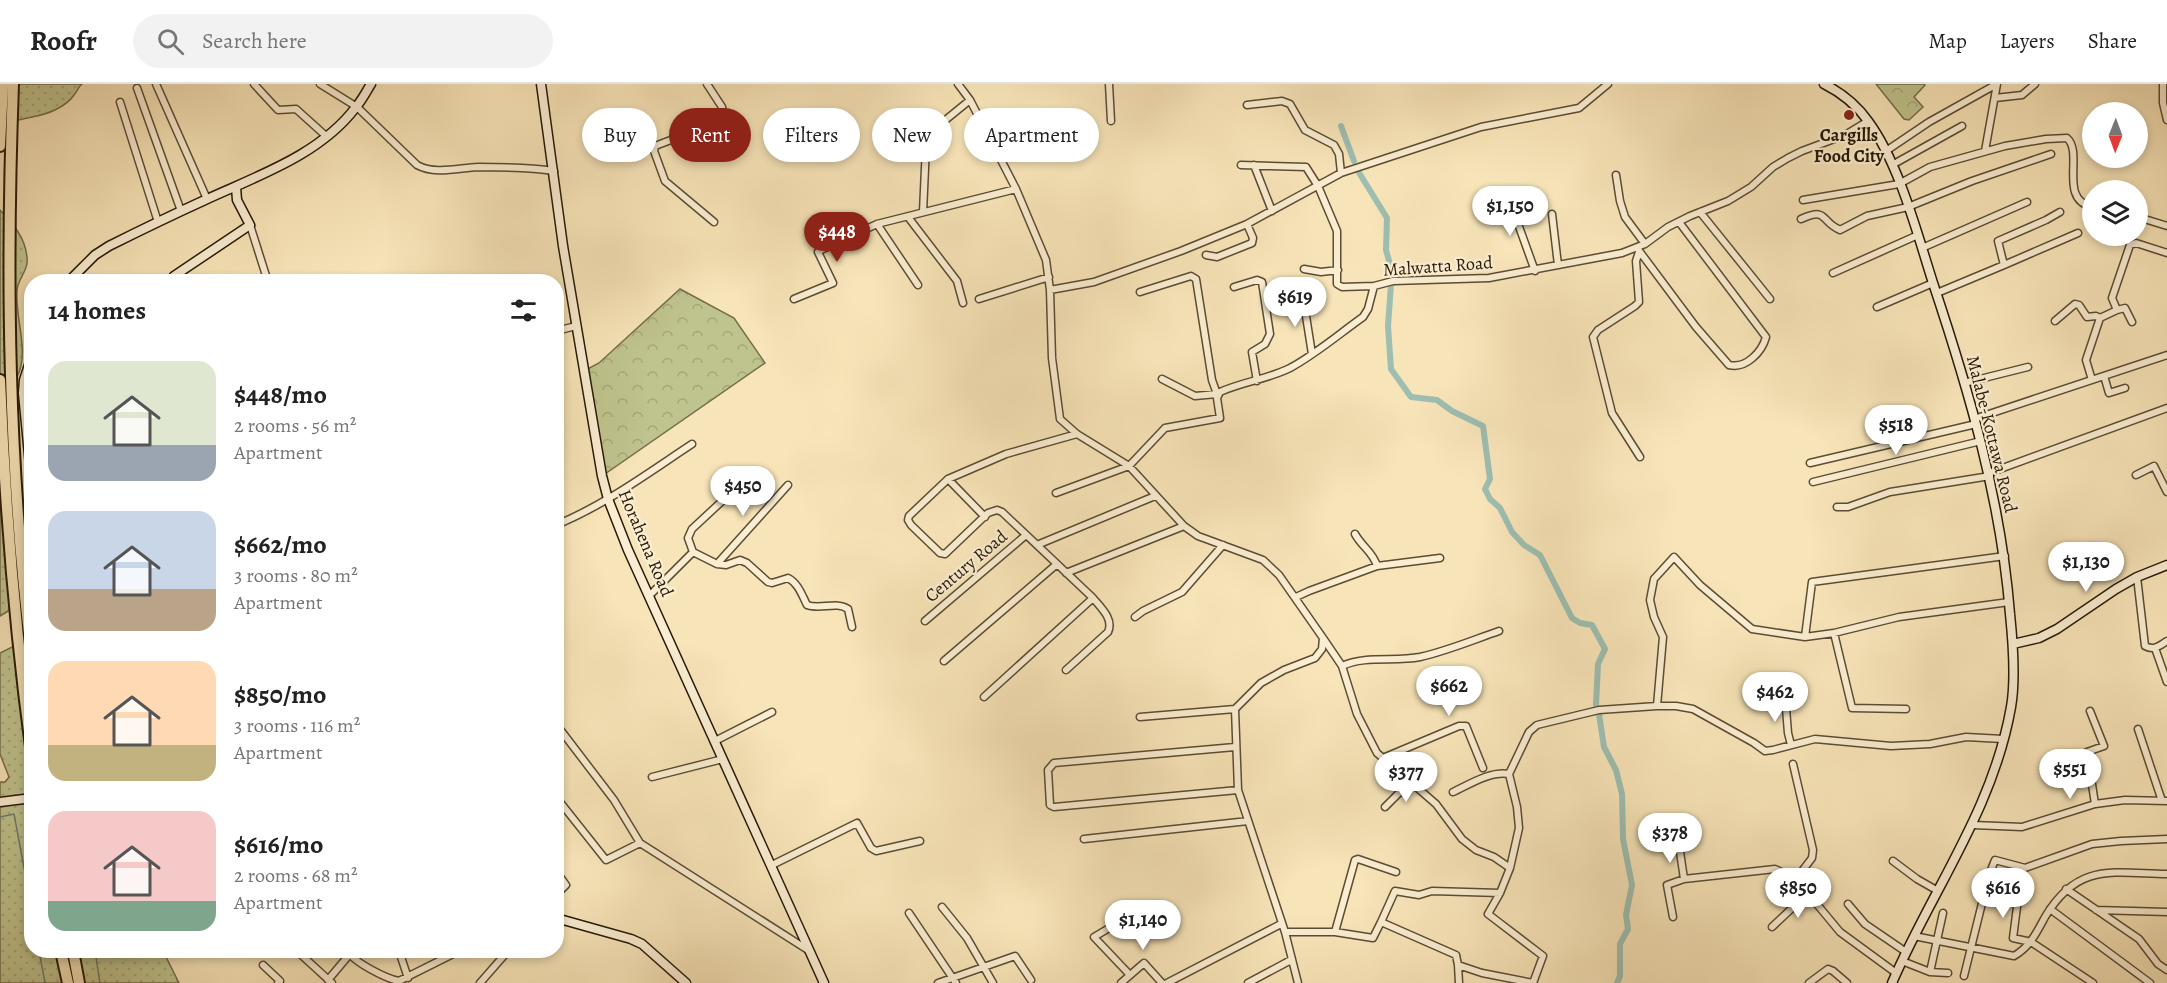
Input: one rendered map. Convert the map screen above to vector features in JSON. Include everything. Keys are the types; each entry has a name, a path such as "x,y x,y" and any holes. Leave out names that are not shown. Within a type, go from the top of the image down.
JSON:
{"highway":[{"path":"0,146 3,84"},
{"path":"13,84 8,210 8,316 15,488 24,578"},
{"path":"0,380 5,490 16,629 24,692"},
{"path":"63,958 68,983"},
{"path":"74,958 79,983"}],"street":[{"path":"156,84 207,199"},
{"path":"254,84 278,110 296,109 326,136"},
{"path":"320,84 357,107 423,169 519,167 554,171"},
{"path":"76,274 95,255 109,246 281,165 316,144 345,121 371,84"},
{"name":"Horahena Road","path":"542,84 563,246 602,476 608,499 628,550 824,983"},
{"path":"707,84 722,107 723,113 684,135 655,147 654,151 664,181 714,222"},
{"path":"958,84 970,100 1016,189 1046,260 1050,290 1052,358 1062,423 1129,466 1184,526 1198,536 1263,560 1280,575 1342,666 1357,714 1377,753 1436,804 1462,839 1476,850 1494,857 1510,868"},
{"path":"1109,84 1111,121"},
{"path":"1050,290 1095,282 1181,251 1247,224 1341,173 1481,128 1579,108 1608,84"},
{"name":"Malabe-Kottawa Road","path":"1824,84 1846,96 1868,121 1886,151 1918,235 1964,383 1989,475 2005,556 2013,644 2011,705 2003,739 1973,825 1914,936 1892,983"},
{"path":"1842,84 1846,96"},
{"path":"1985,151 1997,84"},
{"path":"1886,151 1929,122 1997,84"},
{"path":"1995,98 2022,95 2035,84"},
{"path":"2163,84 2163,103 2167,120"},
{"path":"136,88 182,211"},
{"path":"923,212 926,146 943,122 970,100"},
{"path":"1247,105 1282,101 1290,104 1305,130 1334,145 1339,154 1341,173"},
{"path":"120,102 158,222"},
{"name":"Malwatta Road","path":"1217,394 1222,390 1257,381 1290,368 1312,354 1363,317 1368,309 1374,286 1393,281 1489,278 1638,250 1680,222 1736,196 1756,183 1773,167 1802,150 1845,135 1868,121"},
{"path":"1892,165 1962,126"},
{"path":"1803,200 1899,184 1930,167 1985,151 2026,142 2068,138 2071,143 2077,199 2082,203"},
{"path":"1801,219 1814,213 1819,214 1840,230 1867,216 1908,207 1972,181 2051,154"},
{"path":"1241,165 1306,167 1318,186 1337,231 1337,284 1342,287 1374,286"},
{"path":"1254,165 1272,211"},
{"path":"1616,175 1625,218 1645,244"},
{"path":"236,187 237,200 250,225 265,274"},
{"path":"794,299 833,283 818,252 877,224 1016,189"},
{"path":"1508,196 1535,271"},
{"path":"1922,248 2027,202"},
{"path":"1700,212 1770,299"},
{"path":"2004,265 1998,241 2060,212"},
{"path":"1552,214 1558,265"},
{"path":"908,217 957,280 963,303"},
{"path":"2148,220 2167,226"},
{"path":"1638,250 1696,327 1729,365 1735,366 1749,361 1763,346 1766,337 1680,222"},
{"path":"877,224 918,285"},
{"path":"1206,255 1217,257 1252,243 1253,238 1247,224"},
{"path":"177,274 250,225"},
{"path":"1937,293 2078,233"},
{"path":"1833,273 1918,235"},
{"path":"2117,310 2112,298 2130,246 2136,243 2167,253"},
{"path":"1638,250 1636,261 1639,302 1598,330 1593,336 1612,413 1640,457"},
{"path":"1304,269 1321,272 1338,270"},
{"path":"1056,493 1129,466 1165,428 1218,419 1220,416 1196,279 1191,276 1140,292"},
{"path":"979,299 1048,277"},
{"path":"1234,287 1257,280 1262,282 1270,334 1265,344 1252,352 1257,381"},
{"path":"1877,308 1933,283"},
{"path":"1303,297 1312,354"},
{"path":"2055,321 2075,304 2079,305 2087,317 2100,318 2125,308 2132,322"},
{"path":"2092,381 2086,360 2100,318"},
{"path":"564,330 576,326"},
{"path":"1810,463 1975,422 2073,385 2092,381 2167,355"},
{"path":"1964,383 2028,367"},
{"path":"2104,376 2109,393 2125,388"},
{"path":"1162,379 1195,396 1217,394"},
{"path":"24,380 24,403"},
{"path":"1837,507 1848,507 1890,492 1989,475 2167,408"},
{"path":"1066,670 1108,632 1110,627 1110,621 1093,598 1002,512 997,510 988,513 945,554 940,553 908,520 909,516 948,479 1006,454 1077,434"},
{"path":"1813,482 1981,441"},
{"path":"564,522 608,499 692,444"},
{"path":"2136,475 2154,466 2167,492"},
{"path":"748,477 692,529 688,538 693,552 717,564 726,565 740,560 747,563 768,582 788,578 794,581 807,605 814,608 843,606 848,609 852,627"},
{"path":"948,479 985,517"},
{"path":"717,564 788,485"},
{"path":"1037,545 1155,496"},
{"path":"1066,573 1184,526"},
{"path":"1355,534 1374,556 1377,566"},
{"name":"Century Road","path":"925,621 1026,535"},
{"path":"1135,617 1182,592 1223,545"},
{"path":"650,596 693,552"},
{"path":"1805,637 1812,582 2005,556"},
{"path":"1657,706 1663,637 1654,617 1650,600 1654,579 1674,557 1700,585 1752,629 1805,637 1834,633 1899,617 2009,602"},
{"path":"1296,597 1377,566 1440,558"},
{"path":"944,661 1057,564"},
{"path":"2013,644 2039,638 2057,629 2116,589 2137,577 2167,565"},
{"path":"2137,577 2145,646 2151,649 2167,641"},
{"path":"984,697 1093,598"},
{"path":"1342,666 1353,661 1418,657 1444,651 1499,631"},
{"path":"1834,633 1852,708 1906,709"},
{"path":"1140,717 1235,709 1261,683 1284,670 1315,658 1322,649 1323,638"},
{"path":"2155,648 2167,682"},
{"path":"1785,696 1791,745"},
{"path":"1458,965 1482,973 1533,983 1543,956 1488,914 1510,868 1519,828 1517,807 1509,774 1529,732 1537,725 1599,710 1676,706 1693,710 1765,751 1815,740 1891,746 1930,744 1966,737 2003,739"},
{"path":"1235,709 1238,790 1285,932 1298,983"},
{"path":"2090,711 2104,746 2087,752 2095,804"},
{"path":"715,741 772,712"},
{"path":"1383,758 1459,726 1466,726 1483,768"},
{"path":"1973,825 2022,827 2095,804 2125,800 2165,801 2138,729"},
{"path":"564,734 615,800 640,843 808,950"},
{"path":"1235,747 1054,763 1048,770 1050,805 1054,807 1238,790"},
{"path":"652,777 723,759"},
{"path":"1792,764 1814,850 1812,858 1796,879"},
{"path":"1454,792 1492,775 1509,774"},
{"path":"1385,807 1410,782"},
{"path":"0,802 24,799"},
{"path":"564,806 606,860 640,843"},
{"path":"1084,839 1248,821"},
{"path":"772,865 857,823 871,848 876,851 920,841"},
{"path":"1964,976 1989,875 1995,860 2025,868 2092,844 2167,839"},
{"path":"1679,845 1684,879"},
{"path":"1335,932 1355,860 1358,859 1396,872"},
{"path":"1893,861 1938,891"},
{"path":"2022,867 2013,938 2031,942 2093,983"},
{"path":"1673,917 1667,885 1684,879 1775,869 1796,879 1840,932 1896,973"},
{"path":"1914,936 2014,956 2031,942 2050,909 2066,889 2078,880 2100,873 2167,874"},
{"path":"2066,889 2139,939 2158,964 2167,970"},
{"path":"1285,932 1335,932 1373,938 1395,891 1419,895 1432,891 1500,893"},
{"path":"1772,927 1808,893"},
{"path":"1848,904 1865,924 1906,952"},
{"path":"942,907 967,938 993,983"},
{"path":"2050,909 2150,983"},
{"path":"2095,910 2167,912"},
{"path":"909,913 954,980"},
{"path":"1929,972 1943,913"},
{"path":"564,920 632,939 642,944 686,983"},
{"path":"1381,922 1456,955 1459,983"},
{"path":"1116,924 1094,937 1130,975"},
{"path":"1167,983 1281,924"},
{"path":"938,983 954,980 1015,956 1031,980"},
{"path":"304,958 330,982 345,958"},
{"path":"356,958 392,980 399,981 446,958"},
{"path":"401,958 408,978"},
{"path":"480,983 502,958"},
{"path":"1248,983 1291,960"},
{"path":"1902,961 1929,972 1948,973"},
{"path":"1121,983 1144,963 1161,983"},
{"path":"263,965 280,981 278,983"},
{"path":"1809,983 1828,969 1847,983"}],"green space":[{"path":"0,84 82,84 63,106 0,127"},
{"path":"1876,84 1924,84 1914,97 1923,107 1909,120 1904,119"},
{"path":"0,210 21,237 26,250 27,262 17,291 22,346 21,367 0,456"},
{"path":"680,289 734,318 765,363 602,476 584,371 599,363"},
{"path":"0,500 7,509 15,533 19,561 20,599 18,605 0,616"},
{"path":"24,641 24,958 166,958 179,983 0,983 0,782 5,782 9,777 0,754 0,653"}],"waterway":[{"path":"1341,126 1354,161"},
{"path":"1358,171 1387,218 1386,250 1391,268"},
{"path":"1391,284 1388,326 1391,369 1411,397 1437,400 1452,411 1483,426 1490,479 1485,489 1490,499 1500,508 1512,532 1524,545 1540,555 1572,618 1580,623 1592,625 1605,649 1598,664 1596,705"},
{"path":"1599,714 1604,747 1616,770 1622,794 1623,839 1632,885 1626,915 1628,929 1620,944 1620,976 1617,983"},
{"path":"0,817 14,814 24,867"},
{"path":"40,958 45,983"},
{"path":"96,958 100,983"}],"place":[{"name":"Cargills Food City","path":"1849,115"}]}
